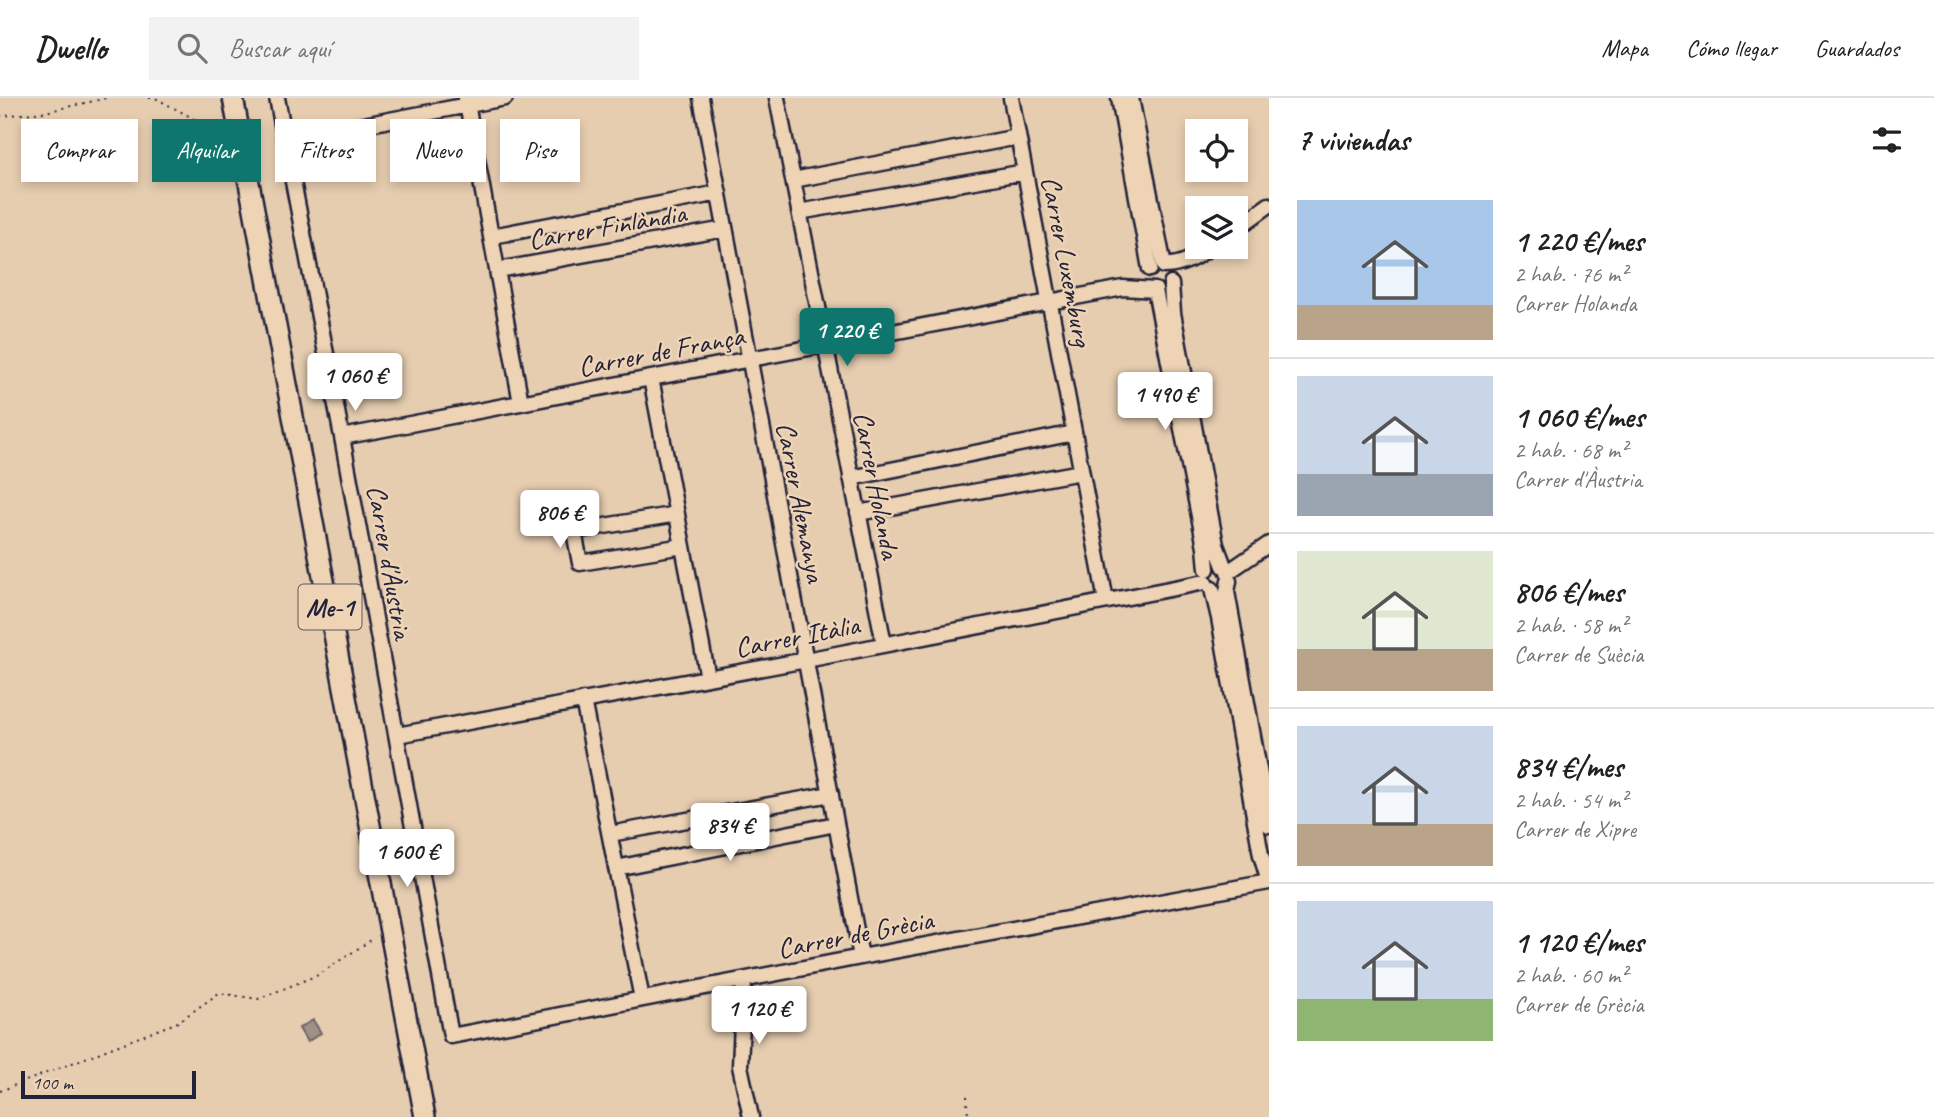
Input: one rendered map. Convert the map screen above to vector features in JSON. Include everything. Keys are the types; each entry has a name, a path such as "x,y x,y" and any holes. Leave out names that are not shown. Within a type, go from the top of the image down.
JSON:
{"main road":[{"name":"Me-1","path":"233,98 237,119"},
{"name":"Me-1","path":"250,182 425,1117"}],"street":[{"name":"Carrer d'Àustria","path":"277,98 281,119"},
{"path":"376,121 467,102 505,98"},
{"name":"Carrer Alemanya","path":"701,98 861,957"},
{"name":"Carrer Holanda","path":"777,98 884,644"},
{"name":"Carrer Luxemburg","path":"1011,98 1106,601"},
{"path":"1119,98 1157,268 1172,276 1172,313 1216,545 1227,573 1227,592 1269,825"},
{"path":"1131,98 1157,268"},
{"name":"Carrer Finlàndia","path":"467,102 522,402"},
{"path":"793,180 1018,136"},
{"path":"799,212 1025,172"},
{"name":"Carrer d'Àustria","path":"293,182 451,1036"},
{"name":"Carrer Finlàndia","path":"492,236 719,193"},
{"path":"1248,220 1269,205"},
{"name":"Carrer Finlàndia","path":"498,270 725,229"},
{"path":"1190,259 1182,264 1157,268 1147,281 1155,290 1205,547 1208,580 1261,855 1269,882"},
{"path":"1155,290 1166,289 1171,284"},
{"name":"Carrer de França","path":"342,437 1123,288 1155,290"},
{"path":"651,378 708,678"},
{"path":"851,478 1074,433"},
{"path":"858,513 1081,472"},
{"path":"677,514 575,531 580,563 683,546"},
{"path":"1208,580 1222,589 1227,573 1269,544"},
{"path":"1208,580 1213,565 1227,573"},
{"name":"Carrer Itàlia","path":"397,735 806,660 1208,580"},
{"path":"583,701 642,999"},
{"path":"610,834 831,794"},
{"path":"616,868 836,824"},
{"name":"Carrer de Grècia","path":"451,1036 1269,882"},
{"path":"744,981 740,1066 751,1117"}],"path":[{"path":"0,116 45,111 107,98"},
{"path":"149,98 194,119"},
{"path":"0,1091 178,1022 219,993 258,999 318,975 391,927"},
{"path":"967,1096 968,1117"}],"shaded area":[{"path":"313,1020 321,1033 307,1042 299,1028"}]}
